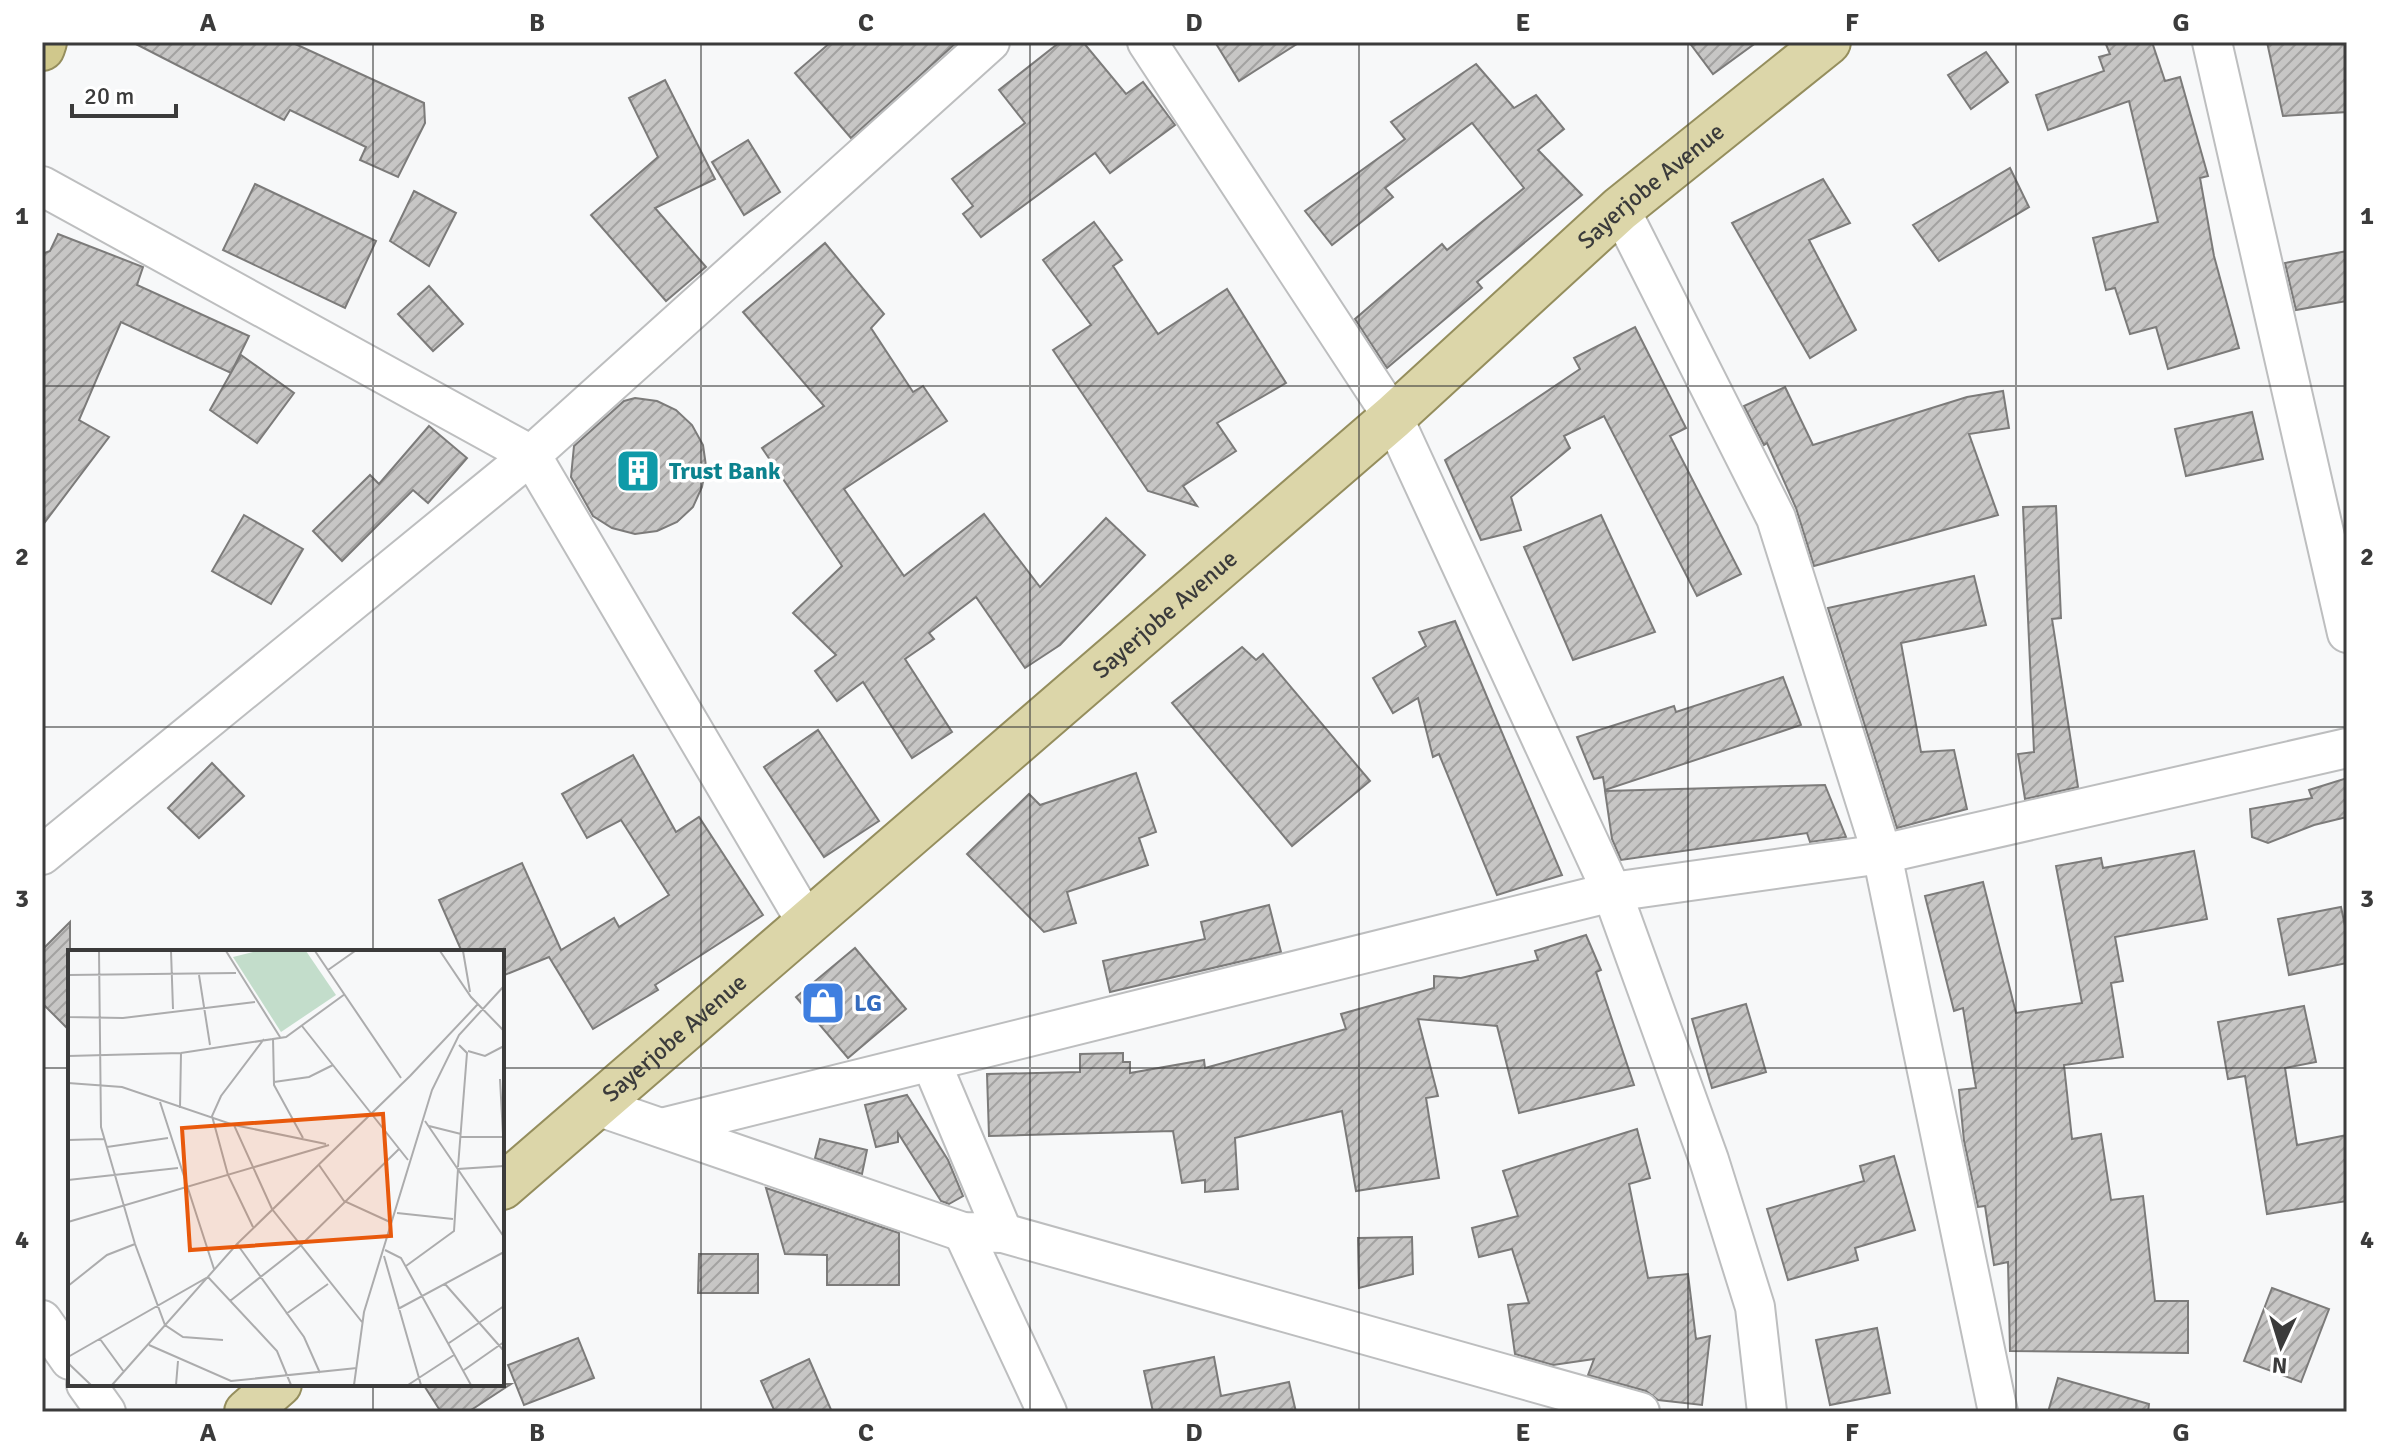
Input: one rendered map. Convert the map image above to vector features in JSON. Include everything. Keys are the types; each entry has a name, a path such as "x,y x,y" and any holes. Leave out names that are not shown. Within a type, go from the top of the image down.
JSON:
{"highway":[{"path":"42,48 44,42"}],"main road":[{"name":"Sayerjobe Avenue","path":"504,1185 1393,417 1620,209 1828,42"},
{"path":"247,1412 277,1386"}],"street":[{"path":"42,855 531,455 990,42"},
{"path":"1147,42 1393,417 1612,892 1709,1160 1755,1307 1767,1412"},
{"path":"2212,42 2347,633"},
{"path":"42,186 531,455 808,925"},
{"path":"1620,209 1776,518 1882,854 1998,1412"},
{"path":"662,1128 1612,892 1882,854 2347,748"},
{"path":"931,1062 1003,1233"},
{"path":"594,1105 963,1232 1003,1233 1640,1412"},
{"path":"963,1232 1047,1412"},
{"path":"42,1320 68,1357"},
{"path":"87,1386 106,1412"}],"building":[{"path":"132,42 291,42 424,103 425,123 398,177 360,160 366,147 290,110 284,120"},
{"path":"831,42 957,42 851,138 795,73"},
{"path":"1060,42 1083,42 1126,94 1143,82 1175,125 1110,173 1095,153 981,237 963,214 973,206 952,179 1025,123 999,90"},
{"path":"1215,42 1300,42 1239,81"},
{"path":"1689,42 1757,42 1713,74"},
{"path":"2105,42 2152,42 2165,81 2180,77 2208,176 2200,178 2214,256 2239,348 2168,369 2156,327 2130,334 2115,288 2106,290 2093,238 2158,222 2129,101 2048,130 2036,95 2104,71 2099,57 2110,54"},
{"path":"2267,42 2347,42 2347,112 2283,116"},
{"path":"1986,52 2008,82 1971,109 1948,75"},
{"path":"1476,64 1514,108 1536,95 1564,129 1538,150 1582,195 1477,282 1482,288 1387,368 1355,319 1442,244 1447,250 1524,188 1472,123 1385,188 1393,197 1332,245 1305,211 1405,139 1391,122"},
{"path":"665,80 715,179 655,208 706,267 666,301 591,215 658,157 629,98"},
{"path":"748,140 780,192 744,215 712,162"},
{"path":"2010,168 2029,207 1939,261 1913,225"},
{"path":"1823,179 1850,223 1809,240 1856,330 1810,358 1732,223"},
{"path":"255,184 376,241 345,308 223,250"},
{"path":"414,191 456,213 429,266 390,241"},
{"path":"1094,222 1122,260 1113,266 1158,334 1227,289 1286,383 1217,423 1236,451 1183,486 1197,506 1148,491 1053,350 1091,325 1043,260"},
{"path":"58,234 143,267 137,285 249,336 231,373 121,322 79,420 109,437 42,526 42,254 50,251"},
{"path":"825,243 884,314 871,328 913,392 923,386 947,421 844,489 904,576 984,514 1040,587 1106,518 1145,555 1060,645 1025,668 976,597 929,633 934,639 905,659 952,732 912,758 863,682 837,701 815,671 836,655 793,613 842,566 762,448 824,406 743,312"},
{"path":"2347,251 2347,301 2296,310 2285,263"},
{"path":"429,286 463,324 433,351 398,314"},
{"path":"1635,327 1686,428 1670,436 1741,574 1697,596 1604,416 1564,436 1570,448 1511,497 1521,530 1481,540 1445,460 1580,369 1574,358"},
{"path":"241,355 294,393 257,443 210,410"},
{"path":"1785,387 1813,445 1967,397 2003,391 2009,428 1969,434 1998,515 1814,566 1796,508 1767,443 1764,445 1744,406"},
{"name":"Trust Bank","path":"635,398 657,401 676,410 692,425 703,445 706,466 702,487 693,507 677,522 657,531 635,534 612,528 593,516 571,477 574,446 624,401"},
{"path":"2252,412 2263,459 2186,476 2175,429"},
{"path":"429,426 467,458 428,503 413,490 342,561 313,531 370,475 379,484"},
{"path":"2056,506 2061,618 2052,619 2078,787 2025,799 2018,754 2034,752 2023,507"},
{"path":"244,515 303,549 271,604 212,571"},
{"path":"1601,515 1655,632 1573,660 1524,547"},
{"path":"1974,576 1986,625 1901,643 1921,752 1954,750 1967,809 1897,828 1828,608"},
{"path":"1455,621 1562,875 1497,895 1439,754 1433,757 1418,698 1393,713 1373,678 1426,646 1419,632"},
{"path":"1242,647 1256,660 1263,654 1370,781 1292,846 1172,703"},
{"path":"1783,677 1801,725 1605,790 1603,777 1594,779 1577,737 1674,706 1676,712"},
{"path":"818,730 879,821 824,857 764,767"},
{"path":"633,755 676,832 699,817 763,915 655,985 658,990 593,1029 549,957 504,975 504,950 461,950 439,900 522,863 561,950 614,918 619,927 669,895 621,820 587,838 562,794"},
{"path":"212,763 244,796 199,838 168,808"},
{"path":"1136,773 1156,832 1139,838 1148,865 1067,892 1076,923 1044,932 967,854 1029,794 1040,805"},
{"path":"2347,778 2347,817 2314,825 2268,843 2252,837 2250,809 2312,798 2309,790"},
{"path":"1825,785 1846,837 1810,842 1807,833 1621,860 1612,839 1605,791"},
{"path":"2194,851 2207,919 2115,937 2123,981 2111,983 2123,1057 2064,1065 2072,1139 2101,1134 2111,1200 2143,1196 2155,1301 2188,1301 2188,1353 2010,1351 2008,1262 1994,1265 1985,1206 1978,1207 1964,1141 1959,1090 1976,1088 1963,1008 1954,1011 1925,896 1983,882 2016,1013 2082,1003 2056,866 2101,858 2103,868"},
{"path":"1269,905 1281,952 1110,992 1103,961 1205,939 1201,922"},
{"path":"2341,907 2347,935 2347,963 2289,975 2278,919"},
{"path":"70,922 68,1029 42,1003 42,950"},
{"path":"1586,935 1601,970 1596,972 1634,1085 1519,1113 1497,1026 1418,1019 1438,1096 1426,1098 1439,1178 1356,1191 1342,1111 1235,1138 1238,1189 1205,1192 1205,1180 1182,1183 1173,1131 989,1136 987,1074 1080,1072 1080,1054 1123,1053 1123,1062 1130,1062 1130,1073 1204,1060 1205,1068 1346,1029 1341,1014 1434,988 1434,976 1461,978 1538,960 1535,951"},
{"path":"855,948 906,1009 848,1058 796,997"},
{"path":"1746,1004 1766,1072 1712,1088 1692,1019"},
{"path":"2304,1006 2316,1062 2285,1068 2297,1145 2347,1135 2347,1201 2267,1214 2245,1076 2228,1079 2218,1022"},
{"path":"907,1095 948,1160 963,1196 949,1204 941,1201 898,1133 898,1142 876,1147 865,1105"},
{"path":"1637,1129 1650,1178 1629,1184 1648,1278 1688,1274 1696,1339 1710,1336 1702,1405 1658,1400 1646,1391 1588,1375 1594,1359 1553,1365 1515,1354 1508,1305 1529,1303 1512,1249 1479,1257 1472,1228 1518,1216 1503,1171"},
{"path":"820,1139 867,1150 862,1174 815,1158"},
{"path":"1894,1156 1915,1230 1855,1248 1858,1260 1788,1280 1767,1209 1864,1181 1860,1166"},
{"path":"766,1188 899,1233 899,1285 827,1285 827,1255 785,1254"},
{"path":"1412,1237 1413,1274 1359,1288 1358,1238"},
{"path":"699,1254 758,1254 758,1293 698,1293"},
{"path":"2272,1288 2329,1309 2301,1382 2244,1361"},
{"path":"1877,1328 1890,1393 1830,1405 1816,1340"},
{"path":"578,1338 594,1378 524,1405 508,1365"},
{"path":"1214,1357 1221,1396 1289,1382 1296,1412 1153,1412 1144,1371"},
{"path":"809,1359 832,1412 775,1412 761,1381"},
{"path":"2058,1378 2149,1404 2148,1412 2048,1412"},
{"path":"511,1384 468,1412 441,1412 424,1386"}],"place":[{"name":"Trust Bank","path":"638,471"},
{"name":"LG","path":"823,1003"}]}
